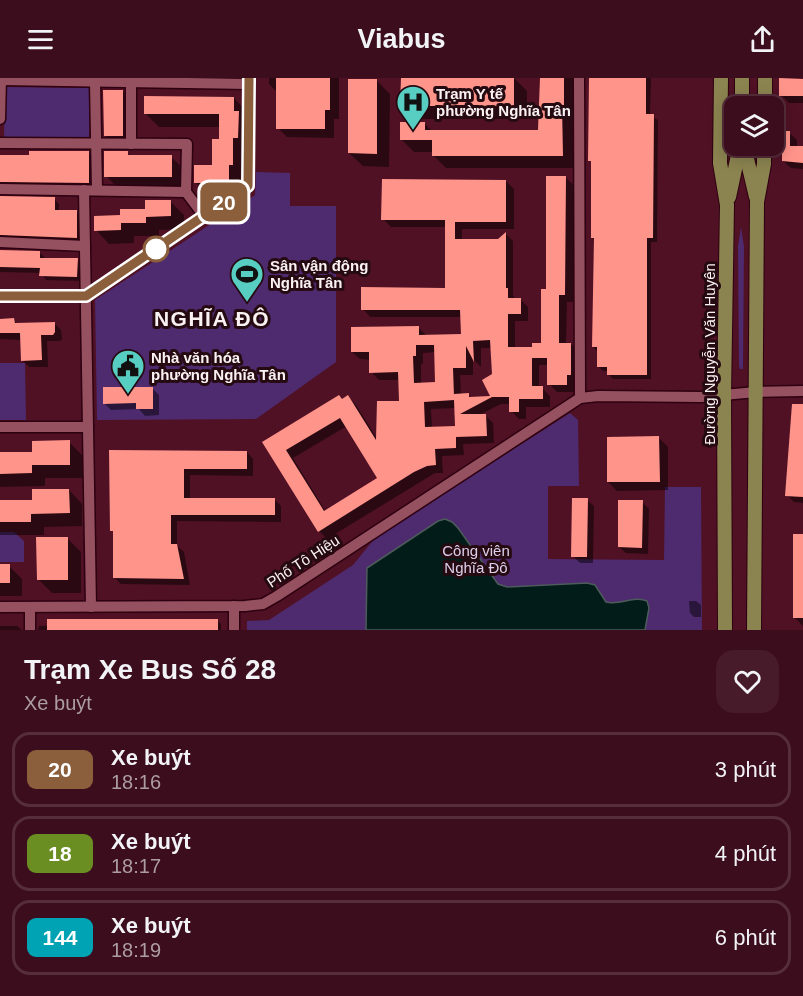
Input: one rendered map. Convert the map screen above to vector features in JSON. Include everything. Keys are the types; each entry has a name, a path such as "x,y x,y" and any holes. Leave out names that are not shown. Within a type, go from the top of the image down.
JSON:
{"main road":[{"name":"Đường Nguyễn Văn Huyên","path":"721,78 720,163 727,205 724,395 726,630"},
{"path":"742,78 742,96"},
{"path":"765,78 765,96"},
{"path":"727,205 739,156"},
{"path":"745,156 757,202"},
{"path":"754,630 757,202 764,156"}],"street":[{"path":"579,78 580,398"},
{"path":"0,119 1,79 95,82 249,81 248,186 86,296 0,296"},
{"path":"131,80 131,144"},
{"path":"95,82 97,190"},
{"path":"0,143 187,144 186,192 204,216"},
{"path":"0,189 186,192"},
{"path":"84,190 91,607"},
{"path":"0,242 85,246"},
{"name":"Phố Tô Hiệu","path":"0,607 254,606 277,596 580,398 598,396 701,397 803,391"},
{"path":"0,427 88,427"},
{"path":"234,606 234,630"},
{"path":"30,608 30,630"}],"green space":[{"path":"5,87 90,88 89,139 4,138"},
{"name":"Sân vận động Nghĩa Tân","path":"256,172 290,173 290,206 336,206 336,362 256,419 97,420 95,300 255,195"},
{"path":"741,227 744,247 743,369 739,366 738,246"},
{"path":"0,363 25,363 26,420 0,420"},
{"name":"Công viên Nghĩa Đô","path":"570,413 578,420 579,486 548,486 548,559 664,560 665,487 701,487 702,630 247,630 247,621 269,620 353,565 375,538"},
{"path":"0,532 14,532 24,541 24,562 0,562"}],"water":[{"path":"445,519 458,528 498,584 507,587 587,583 595,585 606,602 616,603 642,599 647,601 649,608 645,630 366,630 367,568 438,521"}],"building":[{"path":"276,78 330,78 330,110 325,110 325,129 276,129"},
{"path":"401,78 514,78 514,106 400,106"},
{"path":"540,78 564,78 563,156 432,156 432,140 400,140 400,122 425,122 425,130 538,130"},
{"path":"589,78 646,78 646,114 654,114 653,238 647,238 647,375 607,375 607,367 597,367 597,347 592,347 594,238 591,238 591,161 588,161"},
{"path":"779,78 803,79 803,96 779,96"},
{"path":"348,79 377,79 377,154 348,153"},
{"path":"103,90 123,90 123,136 104,136"},
{"path":"144,96 234,97 234,111 239,111 238,138 233,138 233,165 229,165 229,183 194,183 194,165 212,165 212,139 219,139 219,114 144,114"},
{"path":"784,131 790,131 790,146 803,146 803,163 782,161"},
{"path":"29,151 89,151 89,183 0,182 0,155 29,155"},
{"path":"104,151 128,151 128,155 172,155 172,177 104,177"},
{"path":"546,176 566,176 565,295 559,295 559,343 571,343 571,375 567,375 567,385 547,385 547,358 532,358 532,386 543,386 543,399 519,399 519,412 509,412 509,397 492,397 460,414 486,414 487,436 456,437 456,448 435,449 436,465 414,472 318,532 262,442 339,395 342,399 348,395 376,440 377,401 399,401 398,372 369,373 369,352 351,352 351,327 419,326 419,335 461,334 460,310 361,310 361,287 445,288 445,220 381,220 382,179 506,180 506,222 455,222 455,239 498,239 506,232 508,298 521,298 521,314 508,314 508,347 532,347 532,343 541,343 541,289 546,289","holes":["490,340 492,374 482,380 490,396 469,397 469,393 454,394 454,396 453,368 466,368 466,346 474,362 473,341","416,345 434,345 435,382 414,383 413,356 416,356","454,400 455,426 425,427 424,402","340,418 377,478 324,511 286,450"]},
{"path":"0,196 55,197 55,210 77,210 77,238 0,235"},
{"path":"145,200 171,200 171,216 146,217 146,223 121,223 121,230 94,231 94,216 120,215 120,209 145,209"},
{"path":"0,250 40,251 40,258 78,258 77,277 39,276 40,268 0,267"},
{"path":"14,318 15,323 55,322 53,335 41,335 42,360 21,361 20,333 0,333 0,319"},
{"name":"Nhà văn hóa phường Nghĩa Tân","path":"103,387 153,387 153,409 136,409 136,403 103,404"},
{"path":"792,404 803,404 803,497 785,496"},
{"path":"659,436 660,482 607,482 607,437"},
{"path":"70,440 70,465 32,465 32,473 0,474 0,452 32,452 32,441"},
{"path":"109,450 247,451 247,469 184,469 184,498 275,498 275,515 171,515 171,544 177,544 184,579 113,578"},
{"path":"32,489 69,489 70,513 31,514 31,522 0,522 0,500 32,500"},
{"path":"572,498 588,498 587,557 571,557"},
{"path":"618,500 643,500 642,548 618,547"},
{"path":"793,534 803,534 803,618 793,618"},
{"path":"36,537 68,537 68,580 37,580"},
{"path":"0,564 10,564 10,583 0,583"},
{"path":"47,619 218,619 218,630 47,630"}],"bus line":[{"name":"20","path":"0,296 86,296 248,186 249,78"}],"place":[{"name":"Trạm Y tế phường Nghĩa Tân","path":"413,131"},
{"name":"Sân vận động Nghĩa Tân","path":"247,303"},
{"name":"Nhà văn hóa phường Nghĩa Tân","path":"128,395"}],"district":[{"name":"NGHĨA ĐÔ","path":"212,318"}]}
